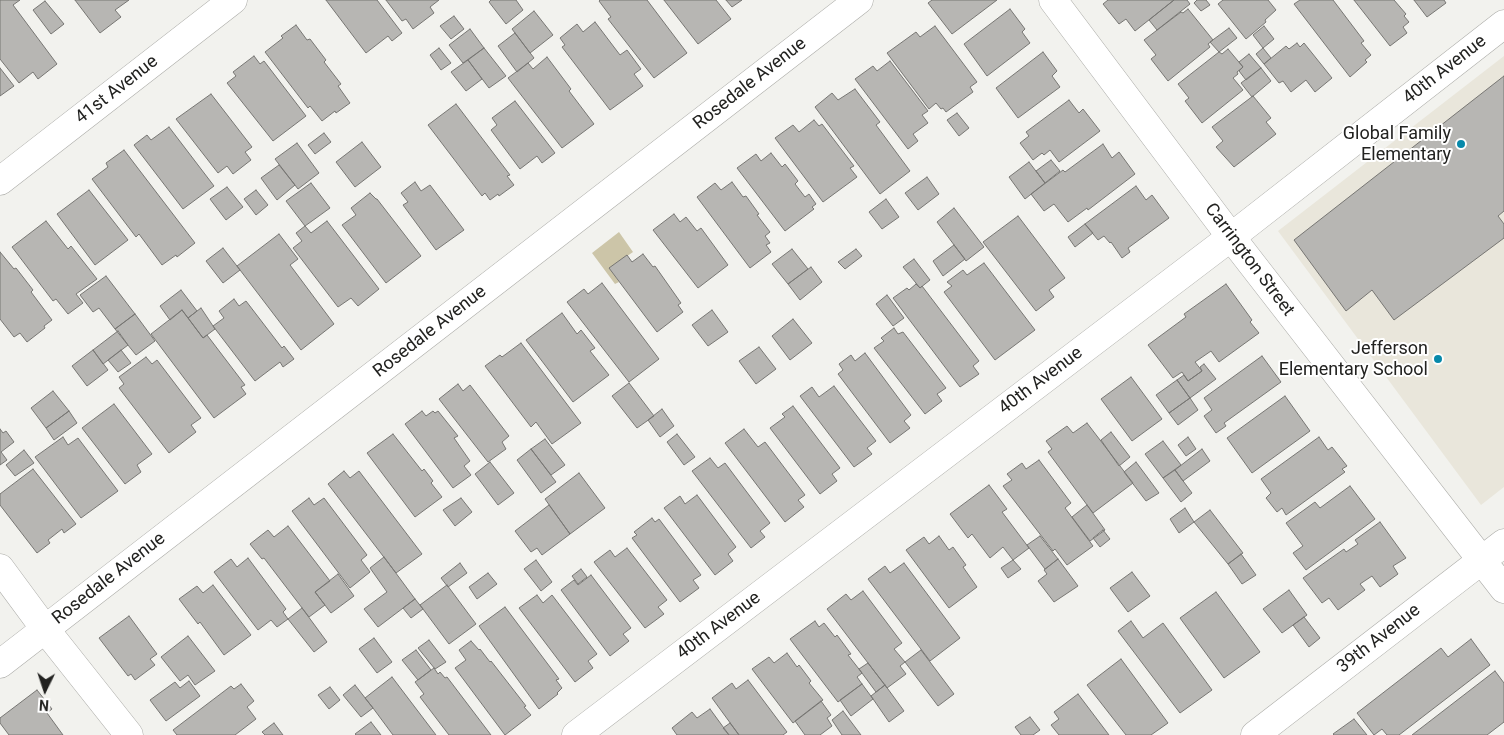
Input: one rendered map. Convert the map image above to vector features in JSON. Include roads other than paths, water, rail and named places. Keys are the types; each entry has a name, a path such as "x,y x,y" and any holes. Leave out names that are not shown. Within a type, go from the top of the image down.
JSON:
{"street":[{"name":"41st Avenue","path":"0,181 234,0"},
{"name":"Rosedale Avenue","path":"0,664 859,0"},
{"name":"Carrington Street","path":"1053,0 1231,237 1504,589"},
{"name":"40th Avenue","path":"576,735 1231,237 1504,24"},
{"name":"39th Avenue","path":"1254,735 1504,543"},
{"path":"0,568 128,735"}],"place":[{"name":"Global Family Elementary","path":"1461,144"},
{"name":"Jefferson Elementary School","path":"1438,359"}]}
